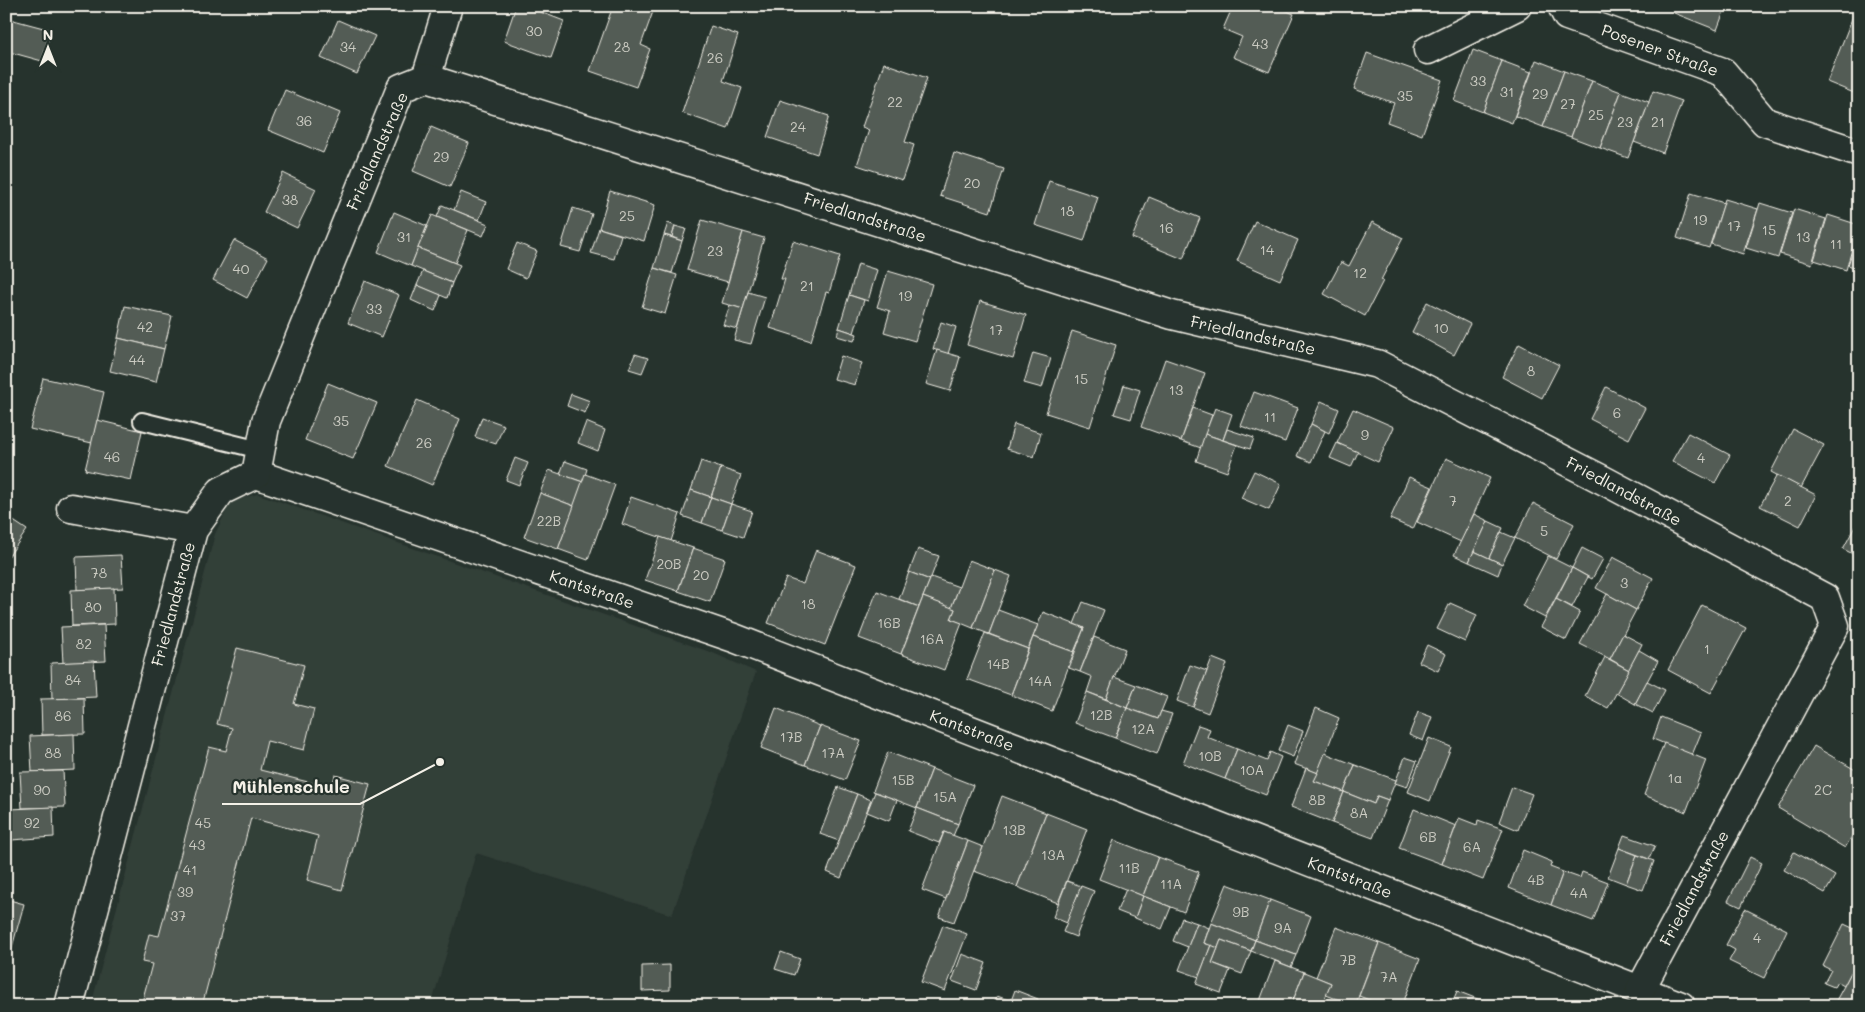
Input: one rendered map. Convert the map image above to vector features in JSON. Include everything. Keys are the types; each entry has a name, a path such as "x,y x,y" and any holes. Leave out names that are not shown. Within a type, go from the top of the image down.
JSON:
{"street":[{"path":"426,78 448,6"},
{"path":"1428,50 1517,6"},
{"name":"Posener Straße","path":"1562,6 1567,16 1723,72 1765,122 1859,153"},
{"name":"Friedlandstraße","path":"69,1006 193,530 221,491 258,462 266,421 401,88 426,78 1172,315 1377,364 1595,475 1825,598 1835,626 1640,990"},
{"name":"Kantstraße","path":"258,462 734,638 1681,1006"},
{"path":"71,508 193,530"}],"lane":[{"path":"142,421 258,462"}],"shaded area":[{"path":"258,494 713,653 756,672 672,915 476,853 431,1006 91,1006 215,534 231,501"}],"building":[{"path":"516,6 525,6 564,21 551,58 504,41"},
{"path":"613,6 655,6 641,45 650,49 636,87 590,71"},
{"path":"1233,6 1276,6 1294,14 1269,72 1233,57 1242,37 1223,29"},
{"path":"1676,6 1726,6 1717,30 1674,13"},
{"path":"1857,6 1859,7 1859,95 1827,82"},
{"path":"6,18 51,30 42,61 6,51"},
{"path":"338,20 375,36 357,74 321,58"},
{"path":"711,26 738,35 723,81 742,88 728,129 682,113"},
{"path":"1473,50 1502,61 1483,112 1454,101"},
{"path":"1367,53 1442,80 1422,135 1387,122 1394,103 1354,89"},
{"path":"1536,60 1564,71 1543,127 1515,116"},
{"path":"1502,61 1531,72 1512,123 1483,112"},
{"path":"884,63 927,78 905,142 914,145 902,180 857,165 869,130 862,127"},
{"path":"1564,71 1592,81 1571,137 1543,127"},
{"path":"1592,81 1621,92 1600,148 1571,137"},
{"path":"285,90 340,113 323,153 268,130"},
{"path":"1653,91 1682,101 1663,153 1634,142"},
{"path":"1621,92 1649,102 1628,158 1600,148"},
{"path":"780,100 829,116 817,154 767,137"},
{"path":"431,127 469,143 450,187 413,171"},
{"path":"954,153 1004,169 990,212 940,196"},
{"path":"283,173 316,189 297,228 264,212"},
{"path":"1049,181 1098,197 1084,241 1035,225"},
{"path":"610,191 655,205 644,241 599,228"},
{"path":"461,192 486,202 479,220 454,210"},
{"path":"1691,193 1724,203 1709,248 1677,238"},
{"path":"1149,197 1200,218 1183,259 1132,238"},
{"path":"1725,199 1758,209 1743,254 1711,244"},
{"path":"1760,203 1792,213 1778,258 1746,248"},
{"path":"442,205 488,224 483,236 437,217"},
{"path":"573,208 592,214 580,252 561,247"},
{"path":"1794,209 1826,219 1812,264 1780,254"},
{"path":"394,212 427,226 411,266 378,252"},
{"path":"432,215 468,230 455,263 418,248"},
{"path":"1828,215 1859,225 1846,270 1814,260"},
{"path":"702,220 743,232 728,282 687,270"},
{"path":"1255,221 1298,240 1280,280 1237,261"},
{"path":"1372,222 1403,238 1365,316 1324,294 1341,262 1349,266"},
{"path":"668,223 675,226 672,237 664,235"},
{"path":"675,226 686,229 682,241 672,237"},
{"path":"599,228 621,235 614,259 591,253"},
{"path":"743,232 764,238 743,309 722,303"},
{"path":"1859,232 1859,269 1848,265"},
{"path":"664,235 682,241 672,273 654,268"},
{"path":"234,240 268,258 247,298 213,280"},
{"path":"793,241 840,256 829,293 826,292 811,341 770,328 785,279 781,279"},
{"path":"517,243 537,251 526,278 506,269"},
{"path":"418,248 460,265 452,283 411,266"},
{"path":"858,264 877,270 868,301 849,295"},
{"path":"654,268 677,275 665,314 642,307"},
{"path":"423,271 452,283 447,298 417,285"},
{"path":"888,271 932,284 915,341 884,332 890,311 877,307"},
{"path":"365,281 399,295 382,337 348,323"},
{"path":"417,285 441,295 435,311 411,300"},
{"path":"748,292 765,297 751,344 734,340"},
{"path":"849,295 864,300 854,333 839,328"},
{"path":"980,301 1026,315 1013,359 967,345"},
{"path":"1427,302 1470,324 1454,355 1412,332"},
{"path":"730,305 743,309 737,329 723,325"},
{"path":"125,306 172,316 164,349 118,338"},
{"path":"941,322 956,327 948,354 933,349"},
{"path":"839,328 857,334 854,341 837,336"},
{"path":"1072,331 1116,345 1090,427 1046,413"},
{"path":"118,338 164,349 156,382 110,371"},
{"path":"1519,344 1559,365 1542,398 1502,377"},
{"path":"937,350 960,357 950,391 926,384"},
{"path":"1033,353 1051,358 1042,388 1024,383"},
{"path":"635,354 648,358 642,373 629,369"},
{"path":"841,356 862,363 855,385 834,379"},
{"path":"1165,359 1205,373 1181,441 1141,427"},
{"path":"43,378 104,392 92,443 30,429"},
{"path":"328,383 377,403 353,459 305,440"},
{"path":"1124,385 1140,390 1131,419 1114,414"},
{"path":"1606,387 1645,408 1629,439 1590,419"},
{"path":"1254,392 1298,408 1285,442 1241,426"},
{"path":"571,394 590,401 585,413 567,406"},
{"path":"417,400 460,419 432,485 388,466"},
{"path":"1321,401 1339,409 1329,433 1311,424"},
{"path":"1193,408 1212,415 1201,448 1181,441"},
{"path":"1215,408 1232,414 1223,440 1205,434"},
{"path":"1353,409 1394,427 1378,462 1337,443"},
{"path":"482,417 504,425 496,444 475,437"},
{"path":"97,420 142,431 131,480 85,470"},
{"path":"586,422 605,430 598,451 578,443"},
{"path":"1014,424 1041,433 1034,457 1007,449"},
{"path":"1311,424 1325,431 1311,462 1297,456"},
{"path":"1227,429 1254,438 1250,449 1223,440"},
{"path":"1793,429 1824,445 1801,488 1771,472"},
{"path":"1688,433 1730,455 1715,483 1672,461"},
{"path":"1205,434 1237,445 1227,472 1196,461"},
{"path":"1337,443 1358,452 1351,467 1330,458"},
{"path":"515,458 528,463 519,485 506,480"},
{"path":"1446,458 1490,478 1461,542 1417,522"},
{"path":"565,461 587,469 583,482 560,474"},
{"path":"701,461 721,468 711,497 691,490"},
{"path":"721,468 741,475 731,504 711,497"},
{"path":"549,470 583,482 574,506 540,493"},
{"path":"1254,471 1281,484 1269,510 1241,498"},
{"path":"585,474 615,485 588,560 558,549"},
{"path":"1777,475 1816,495 1800,526 1760,506"},
{"path":"1409,477 1432,487 1413,529 1390,519"},
{"path":"691,490 711,497 702,523 682,516"},
{"path":"540,493 574,506 558,549 524,537"},
{"path":"631,497 680,514 671,541 622,524"},
{"path":"711,497 731,504 722,530 702,523"},
{"path":"1533,503 1574,524 1556,559 1515,538"},
{"path":"731,504 752,511 743,537 722,530"},
{"path":"1474,514 1488,521 1469,562 1454,555"},
{"path":"6,516 27,530 6,560"},
{"path":"1859,519 1859,557 1843,549"},
{"path":"1488,521 1503,528 1489,558 1474,551"},
{"path":"1501,532 1515,538 1502,564 1489,558"},
{"path":"660,537 693,548 678,591 645,580"},
{"path":"693,548 725,559 710,602 678,591"},
{"path":"1582,548 1603,559 1592,579 1572,568"},
{"path":"918,549 939,556 930,580 909,572"},
{"path":"816,550 856,565 825,645 768,623 786,578 803,584"},
{"path":"1474,551 1502,564 1498,575 1469,562"},
{"path":"121,555 123,588 77,590 76,557"},
{"path":"1548,556 1572,568 1545,618 1522,606"},
{"path":"1613,557 1653,578 1636,610 1596,588"},
{"path":"969,560 995,570 973,628 951,619 955,609 951,608"},
{"path":"1572,568 1588,577 1572,607 1556,599"},
{"path":"995,570 1011,576 989,634 973,628"},
{"path":"909,572 930,580 919,607 899,599"},
{"path":"931,577 959,587 951,608 923,597"},
{"path":"114,588 115,624 72,626 71,590"},
{"path":"877,591 919,607 901,654 859,638"},
{"path":"1607,594 1636,610 1610,659 1580,644"},
{"path":"923,597 955,609 951,619 962,623 944,670 901,654"},
{"path":"1556,599 1580,612 1566,640 1541,627"},
{"path":"1083,602 1104,610 1080,672 1069,668 1084,628 1074,624"},
{"path":"1450,603 1477,615 1465,642 1437,629"},
{"path":"1702,605 1746,628 1711,693 1668,670"},
{"path":"998,610 1038,625 1028,649 989,634"},
{"path":"1043,612 1084,628 1074,652 1033,637"},
{"path":"104,625 106,661 63,663 61,627"},
{"path":"985,633 1028,649 1011,695 967,679"},
{"path":"1623,634 1642,644 1629,670 1610,659"},
{"path":"1033,637 1074,652 1052,711 1011,695"},
{"path":"1094,637 1125,649 1106,699 1087,692 1092,677 1080,672"},
{"path":"1427,645 1446,654 1438,671 1419,662"},
{"path":"237,648 304,665 294,704 314,709 304,750 267,741 260,770 332,788 335,775 370,784 342,890 307,880 318,836 251,818 202,1006 141,1006 152,964 142,962 149,934 159,936 209,747 226,751 232,728 217,724"},
{"path":"1639,650 1658,661 1635,704 1616,693"},
{"path":"1605,657 1629,670 1608,708 1585,696"},
{"path":"1212,658 1227,664 1208,713 1193,707"},
{"path":"94,661 96,697 52,699 51,663"},
{"path":"1190,665 1207,671 1193,707 1177,701"},
{"path":"1114,677 1136,685 1127,708 1106,699"},
{"path":"1647,681 1665,690 1653,713 1635,704"},
{"path":"1136,685 1167,697 1158,719 1127,708"},
{"path":"1087,692 1127,708 1115,738 1075,723"},
{"path":"84,698 85,734 42,735 41,699"},
{"path":"776,708 820,726 805,765 761,748"},
{"path":"1127,708 1158,719 1161,711 1172,714 1157,754 1115,738"},
{"path":"1316,708 1339,718 1318,773 1294,764"},
{"path":"1418,712 1432,717 1423,741 1409,735"},
{"path":"1661,717 1701,733 1692,755 1653,739"},
{"path":"1198,725 1210,729 1207,737 1237,749 1225,779 1183,763"},
{"path":"1288,725 1303,731 1293,757 1278,751"},
{"path":"820,726 861,741 845,780 805,765"},
{"path":"74,734 75,770 32,772 30,736"},
{"path":"1429,738 1451,747 1430,801 1408,792"},
{"path":"1664,743 1706,760 1686,812 1644,795"},
{"path":"1814,746 1859,772 1859,824 1845,848 1778,808"},
{"path":"1237,749 1267,761 1270,752 1281,757 1266,795 1225,779"},
{"path":"888,752 932,769 917,808 873,791"},
{"path":"1325,753 1355,765 1344,792 1314,781"},
{"path":"1405,757 1417,761 1407,787 1395,783"},
{"path":"1355,765 1396,780 1388,800 1377,796 1374,804 1344,792"},
{"path":"1306,768 1318,773 1314,781 1344,792 1332,823 1291,807"},
{"path":"932,769 973,785 958,824 917,808"},
{"path":"63,771 65,807 22,808 20,772"},
{"path":"838,787 857,794 839,841 820,834"},
{"path":"1512,787 1532,794 1518,830 1499,822"},
{"path":"875,792 897,800 889,821 867,812"},
{"path":"1344,792 1374,804 1377,796 1388,800 1373,838 1332,823"},
{"path":"857,794 871,800 841,878 827,872"},
{"path":"1002,796 1046,813 1017,887 974,871"},
{"path":"53,807 54,837 11,840 10,809"},
{"path":"917,808 958,824 953,836 944,832 939,843 908,831"},
{"path":"1414,809 1456,826 1442,864 1399,848"},
{"path":"1046,813 1087,829 1058,903 1017,887"},
{"path":"1459,818 1477,825 1478,820 1503,829 1483,880 1442,864"},
{"path":"944,832 968,841 946,899 922,890"},
{"path":"1624,835 1655,846 1649,859 1619,848"},
{"path":"1114,840 1158,857 1143,896 1099,879"},
{"path":"968,841 983,847 954,922 939,917"},
{"path":"1619,848 1637,855 1626,884 1608,877"},
{"path":"1523,850 1552,862 1550,867 1563,872 1551,905 1509,888"},
{"path":"1794,852 1835,876 1825,893 1784,870"},
{"path":"1637,855 1654,861 1643,890 1626,884"},
{"path":"1158,857 1199,872 1184,912 1143,896"},
{"path":"1750,857 1762,863 1741,907 1728,901"},
{"path":"1563,872 1580,878 1582,872 1608,882 1593,921 1551,905"},
{"path":"1067,881 1081,886 1067,923 1053,917"},
{"path":"1227,884 1270,900 1255,940 1211,923"},
{"path":"1081,886 1094,891 1076,937 1063,932"},
{"path":"1126,889 1143,896 1135,918 1117,911"},
{"path":"1143,896 1171,907 1162,929 1135,918"},
{"path":"6,899 24,904 6,969"},
{"path":"1270,900 1311,916 1296,955 1255,940"},
{"path":"1745,909 1787,930 1764,978 1729,961 1735,950 1726,945"},
{"path":"1182,918 1197,923 1188,947 1173,941"},
{"path":"1197,923 1209,928 1204,943 1211,945 1199,977 1179,970"},
{"path":"1211,923 1255,940 1251,951 1221,940 1218,948 1204,943"},
{"path":"1844,924 1859,931 1859,957 1844,986 1837,982 1834,987 1824,983 1831,970 1823,966"},
{"path":"943,925 967,934 945,991 921,982"},
{"path":"1336,927 1379,943 1355,1006 1326,995 1331,983 1316,977"},
{"path":"1221,940 1251,951 1242,974 1212,963"},
{"path":"1255,940 1296,955 1291,967 1251,951"},
{"path":"1379,943 1420,959 1402,1006 1384,1006 1359,996"},
{"path":"1211,945 1218,948 1212,963 1230,970 1221,993 1196,984"},
{"path":"781,952 800,959 794,975 775,969"},
{"path":"962,954 986,963 976,990 952,981"},
{"path":"1859,957 1859,1006 1833,1006 1844,986"},
{"path":"1275,961 1304,972 1291,1006 1258,1006"},
{"path":"670,965 670,990 642,991 642,966"},
{"path":"1304,972 1331,983 1322,1006 1291,1006"},
{"path":"1015,990 1038,999 1036,1006 993,1006 997,996 1011,1001"},
{"path":"1457,991 1493,1005 1493,1006 1451,1006"}],"place":[{"name":"Mühlenschule","path":"440,762"}]}
